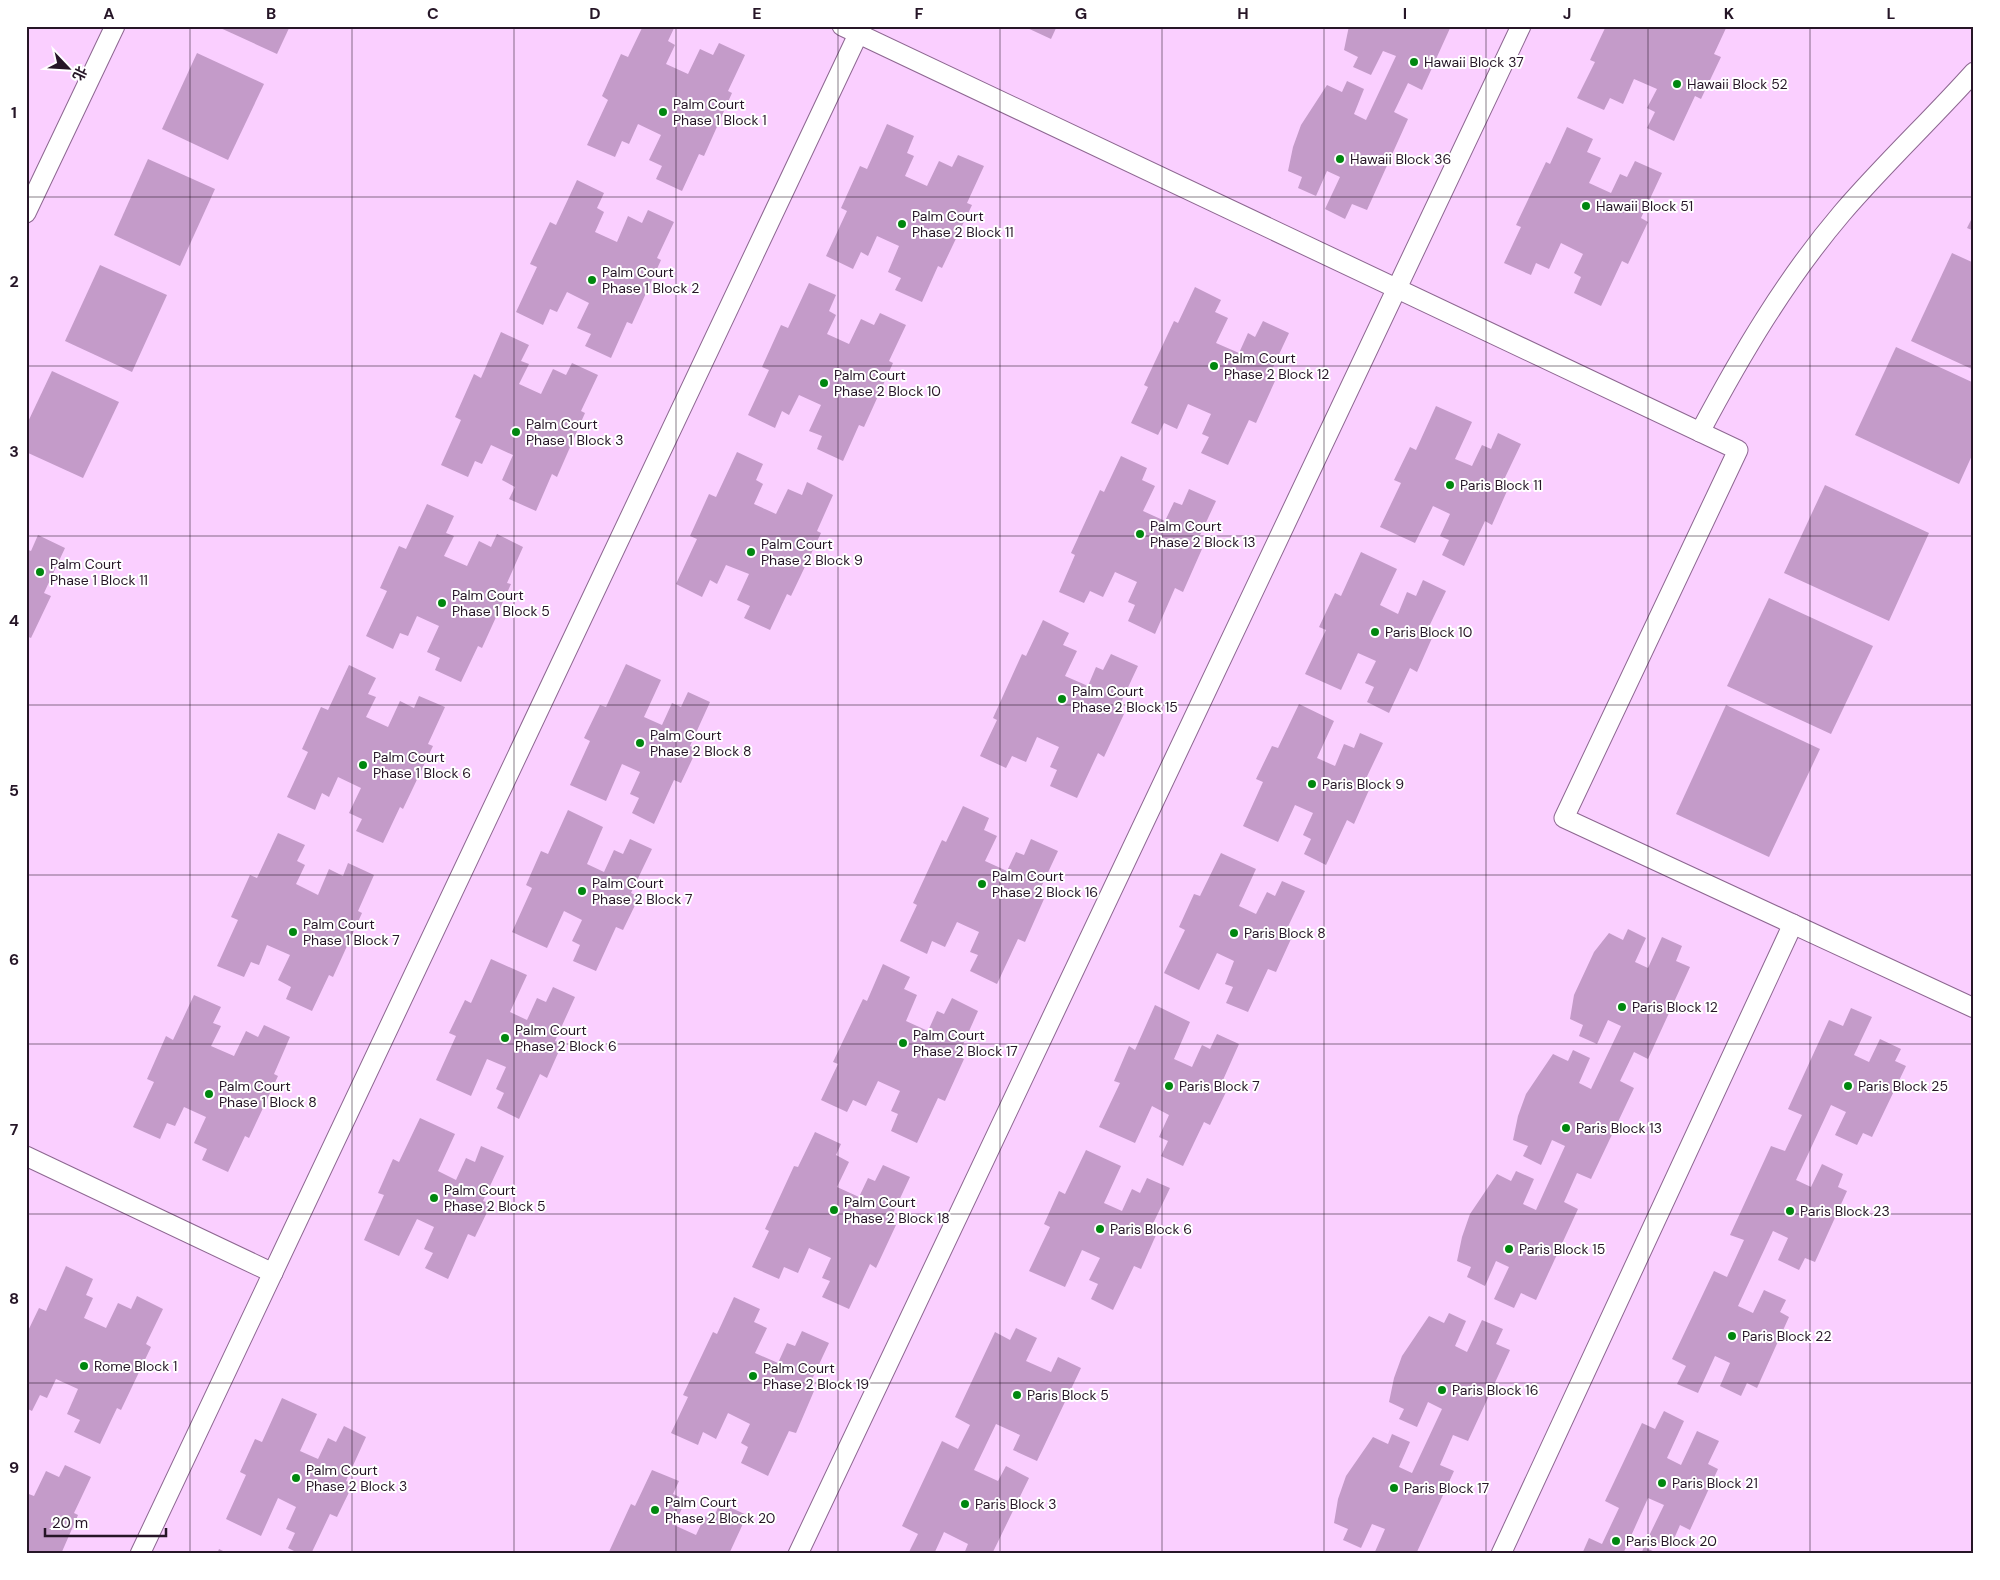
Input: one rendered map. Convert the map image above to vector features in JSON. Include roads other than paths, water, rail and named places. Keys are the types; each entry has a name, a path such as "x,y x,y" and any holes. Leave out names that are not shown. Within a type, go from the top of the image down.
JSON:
{"lane":[{"path":"26,213 115,26"},
{"path":"798,1554 1520,26"},
{"path":"140,1554 854,29 1738,450 1564,818 1974,1008"},
{"path":"1700,432 1730,374 1764,318 1801,265 1841,214 1884,166 1930,121 1974,72"},
{"path":"1501,1554 1793,924"},
{"path":"26,1156 273,1273"}],"place":[{"name":"Hawaii Block 37","path":"1414,62"},
{"name":"Hawaii Block 52","path":"1677,84"},
{"name":"Palm Court Phase 1 Block 1","path":"663,112"},
{"name":"Hawaii Block 36","path":"1340,159"},
{"name":"Hawaii Block 51","path":"1586,206"},
{"name":"Palm Court Phase 2 Block 11","path":"902,224"},
{"name":"Palm Court Phase 1 Block 2","path":"592,280"},
{"name":"Palm Court Phase 2 Block 12","path":"1214,366"},
{"name":"Palm Court Phase 2 Block 10","path":"824,383"},
{"name":"Palm Court Phase 1 Block 3","path":"516,432"},
{"name":"Paris Block 11","path":"1450,485"},
{"name":"Palm Court Phase 2 Block 13","path":"1140,534"},
{"name":"Palm Court Phase 2 Block 9","path":"751,552"},
{"name":"Palm Court Phase 1 Block 11","path":"40,572"},
{"name":"Palm Court Phase 1 Block 5","path":"442,603"},
{"name":"Paris Block 10","path":"1375,632"},
{"name":"Palm Court Phase 2 Block 15","path":"1062,699"},
{"name":"Palm Court Phase 2 Block 8","path":"640,743"},
{"name":"Palm Court Phase 1 Block 6","path":"363,765"},
{"name":"Paris Block 9","path":"1312,784"},
{"name":"Palm Court Phase 2 Block 16","path":"982,884"},
{"name":"Palm Court Phase 2 Block 7","path":"582,891"},
{"name":"Palm Court Phase 1 Block 7","path":"293,932"},
{"name":"Paris Block 8","path":"1234,933"},
{"name":"Paris Block 12","path":"1622,1007"},
{"name":"Palm Court Phase 2 Block 6","path":"505,1038"},
{"name":"Palm Court Phase 2 Block 17","path":"903,1043"},
{"name":"Paris Block 7","path":"1169,1086"},
{"name":"Paris Block 25","path":"1848,1086"},
{"name":"Palm Court Phase 1 Block 8","path":"209,1094"},
{"name":"Paris Block 13","path":"1566,1128"},
{"name":"Palm Court Phase 2 Block 5","path":"434,1198"},
{"name":"Palm Court Phase 2 Block 18","path":"834,1210"},
{"name":"Paris Block 23","path":"1790,1211"},
{"name":"Paris Block 6","path":"1100,1229"},
{"name":"Paris Block 15","path":"1509,1249"},
{"name":"Paris Block 22","path":"1732,1336"},
{"name":"Rome Block 1","path":"84,1366"},
{"name":"Palm Court Phase 2 Block 19","path":"753,1376"},
{"name":"Paris Block 16","path":"1442,1390"},
{"name":"Paris Block 5","path":"1017,1395"},
{"name":"Palm Court Phase 2 Block 3","path":"296,1478"},
{"name":"Paris Block 21","path":"1662,1483"},
{"name":"Paris Block 17","path":"1394,1488"},
{"name":"Paris Block 3","path":"965,1504"},
{"name":"Palm Court Phase 2 Block 20","path":"655,1510"},
{"name":"Paris Block 20","path":"1616,1541"}]}
